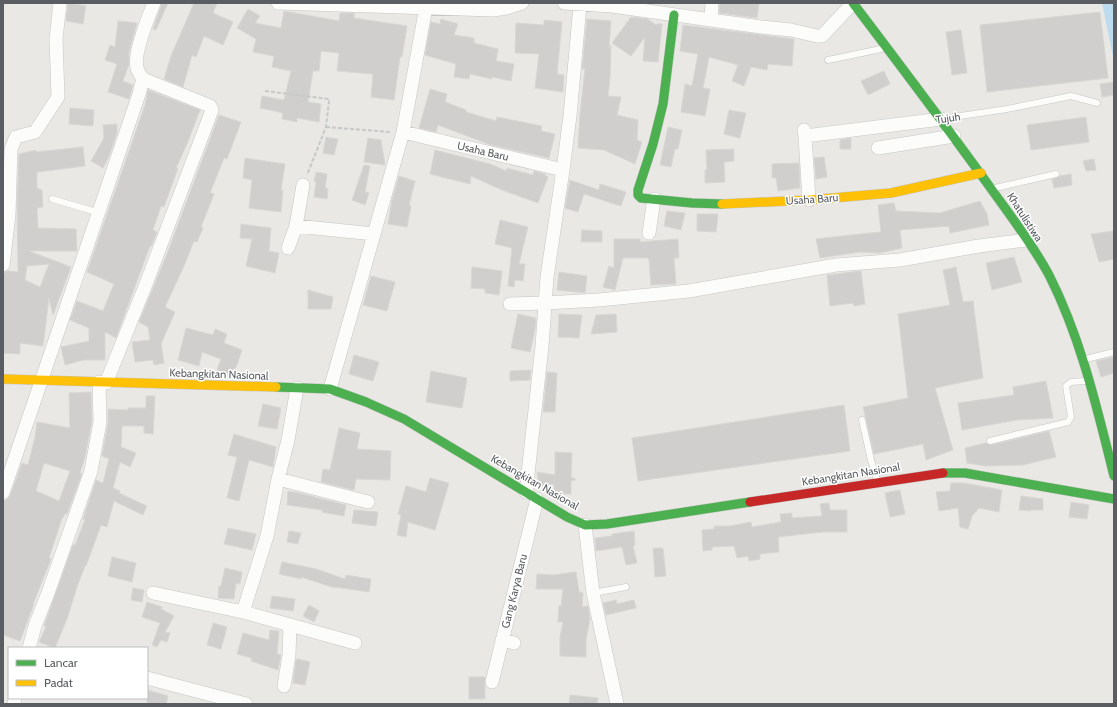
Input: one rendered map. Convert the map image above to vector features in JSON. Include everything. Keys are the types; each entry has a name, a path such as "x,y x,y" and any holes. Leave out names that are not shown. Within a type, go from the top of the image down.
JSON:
{"main road":[{"name":"Khatulistiwa","path":"853,3 981,173 1048,276 1065,313 1089,380 1114,476"},
{"name":"Usaha Baru","path":"674,14 663,104 653,144 638,190 638,195 641,198 692,203 729,204 809,200 891,192 981,173"},
{"name":"Kebangkitan Nasional","path":"3,379 330,389 366,402 404,419 567,517 585,525 607,524 949,472 965,473 1114,499"}],"street":[{"path":"3,265 9,214 11,149 16,137 35,132 58,97 56,39 60,3"},
{"path":"29,647 91,471 100,422 102,382 146,284 212,110 210,106 143,79 138,72 136,62 140,42 154,3"},
{"path":"278,3 400,5 494,10 522,3"},
{"path":"564,3 580,5 615,4 711,20 791,30 818,36 822,36 853,3"},
{"path":"711,20 712,3"},
{"path":"526,492 548,269 563,170 580,5"},
{"path":"330,389 403,132 426,7"},
{"path":"3,494 57,332 100,213 143,79"},
{"name":"Tujuh","path":"809,200 805,133 941,119"},
{"name":"Usaha Baru","path":"403,132 563,170"},
{"path":"878,148 954,136"},
{"path":"288,248 296,226 303,186"},
{"path":"649,233 654,200"},
{"path":"296,226 374,234"},
{"path":"510,304 545,304 688,291 836,265 900,260 979,246 1026,240"},
{"path":"243,612 267,536 278,479 288,440 297,388"},
{"path":"278,479 368,502"},
{"name":"Gang Karya Baru","path":"492,682 508,642 537,499"},
{"path":"585,525 593,593 616,704"},
{"path":"153,593 243,612 356,643"},
{"path":"284,686 289,655 290,625"},
{"path":"148,678 246,704"}],"lane":[{"path":"828,60 887,47"},
{"name":"Tujuh","path":"941,119 1007,109 1071,96 1097,103"},
{"path":"992,189 1056,174"},
{"path":"52,199 100,213"},
{"path":"1082,359 1114,352"},
{"path":"990,441 1068,422 1071,417 1066,386 1071,382 1089,380"},
{"path":"862,420 871,460 878,482"},
{"path":"593,593 626,587"}],"path":[{"path":"265,91 329,99 330,101 326,127 303,186"},
{"path":"326,127 403,132"}],"water":[{"path":"1102,3 1114,3 1114,61"}],"building":[{"path":"68,3 86,6 83,24 66,21"},
{"path":"162,3 168,3 156,30 153,29"},
{"path":"194,3 217,3 213,13 233,22 223,45 204,36 196,57 192,55 183,87 164,79 171,56"},
{"path":"720,3 759,3 757,18 719,13"},
{"path":"248,9 260,16 255,23 281,28 284,11 339,21 340,13 354,13 354,18 407,26 402,57 400,57 394,100 371,97 373,74 337,71 339,53 321,51 319,71 313,71 308,102 321,104 319,122 297,118 297,122 282,119 283,113 260,108 262,96 284,100 291,71 272,67 274,56 253,52 256,39 237,28"},
{"path":"1100,12 1108,78 987,92 980,25"},
{"path":"631,17 648,19 656,25 662,24 658,62 643,61 645,37 631,56 612,43"},
{"path":"441,19 458,24 454,35 474,38 474,43 498,49 496,61 514,64 511,81 492,77 492,79 470,74 469,79 454,77 456,64 425,55 431,22 440,24"},
{"path":"587,19 611,21 609,48 611,45 610,78 608,96 621,97 617,115 638,120 637,140 642,142 635,164 604,150 578,148 585,69 582,69"},
{"path":"544,20 562,22 557,74 564,75 563,92 535,88 539,54 515,53 516,23 544,25"},
{"path":"118,21 137,23 129,52 129,64 123,81 133,85 129,99 108,92 117,64 105,60 110,45 115,47"},
{"path":"683,25 794,39 792,66 768,64 767,70 751,67 744,86 732,81 738,65 709,57 703,88 710,89 705,116 681,112 685,84 692,86 698,54 680,51"},
{"path":"961,30 967,73 952,75 946,32"},
{"path":"884,71 890,84 868,95 861,81"},
{"path":"1114,82 1114,95 1102,97 1100,84"},
{"path":"430,89 447,94 445,102 466,110 466,112 496,121 497,117 542,126 541,131 555,134 549,158 491,145 438,125 436,132 419,128"},
{"path":"148,90 200,110 176,168 178,168 164,207 161,206 153,230 157,232 151,247 150,246 116,338 105,332 105,360 83,360 65,365 61,347 89,341 89,328 70,320 77,301 103,311 114,284 87,272 145,105"},
{"path":"70,108 94,110 93,126 69,124"},
{"path":"729,110 746,113 740,138 724,134"},
{"path":"219,115 241,122 227,159 224,158 210,193 214,194 201,227 203,228 197,242 194,241 165,307 175,312 161,344 164,363 154,365 153,360 135,362 132,342 150,340 148,327 139,322 167,254"},
{"path":"1086,117 1089,142 1031,150 1027,125"},
{"path":"117,124 117,133 103,168 91,161 104,138 103,125"},
{"path":"668,127 682,130 678,149 675,149 671,167 660,165"},
{"path":"326,137 338,139 334,155 323,153"},
{"path":"368,138 381,140 385,165 364,162"},
{"path":"851,138 851,149 840,149 840,140"},
{"path":"83,147 85,166 37,172 37,188 42,190 43,207 37,208 38,228 76,229 77,251 29,251 71,267 53,315 49,298 43,346 20,343 20,354 3,353 3,273 8,271 18,272 17,206 19,154 36,150 36,152","holes":["49,264 40,287 25,280 27,266"]},
{"path":"734,149 734,161 724,162 725,182 705,183 705,170 707,170 706,150"},
{"path":"435,150 490,164 507,171 507,168 533,175 534,171 545,174 548,177 538,203 502,190 471,176 470,184 430,174"},
{"path":"824,157 827,177 816,179 814,158"},
{"path":"245,158 285,164 281,190 283,190 281,212 249,208 252,180 243,178"},
{"path":"1094,159 1096,170 1086,171 1083,161"},
{"path":"799,163 800,188 778,191 776,178 772,178 772,164"},
{"path":"364,165 370,166 365,192 369,193 365,205 352,200"},
{"path":"316,172 327,174 325,188 328,189 327,199 314,197 316,182 314,181"},
{"path":"1071,174 1072,185 1054,188 1052,179"},
{"path":"399,176 415,181 409,205 411,206 407,227 388,224 392,200"},
{"path":"570,180 599,190 600,184 626,192 621,206 584,194 578,212 565,208"},
{"path":"980,201 987,214 989,225 950,233 949,226 900,230 902,248 880,253 860,252 820,258 816,239 881,232 878,205 894,203 896,211 940,213"},
{"path":"667,211 685,213 681,230 664,226"},
{"path":"697,214 718,214 716,232 697,231"},
{"path":"500,220 528,227 519,264 525,264 523,281 515,280 514,287 508,286 512,248 495,244"},
{"path":"241,224 271,228 269,251 279,253 275,273 246,266 252,239 240,238"},
{"path":"582,230 602,231 602,242 581,242"},
{"path":"1114,231 1114,259 1099,262 1091,234"},
{"path":"614,239 640,239 640,242 678,239 679,258 674,258 676,284 651,285 648,258 623,258 615,290 603,287 609,266 614,268"},
{"path":"1014,257 1022,282 992,290 986,263"},
{"path":"472,267 502,271 499,295 485,293 485,289 471,288"},
{"path":"956,267 963,302 973,301 983,378 935,388 953,450 926,460 923,444 874,454 863,407 908,398 898,314 950,305 943,270"},
{"path":"861,271 865,304 854,306 853,303 830,306 827,275"},
{"path":"559,272 587,276 585,293 557,290"},
{"path":"371,276 395,282 387,311 363,305"},
{"path":"308,290 333,297 331,309 308,309"},
{"path":"518,314 536,318 530,352 511,348"},
{"path":"559,314 582,315 579,338 558,337"},
{"path":"616,314 617,332 591,334 596,315"},
{"path":"186,328 213,335 215,329 227,334 224,343 242,350 233,376 217,370 221,359 202,352 199,366 178,360"},
{"path":"354,355 379,362 373,381 349,374"},
{"path":"1114,357 1114,373 1101,377 1096,361"},
{"path":"531,370 530,380 510,381 510,371"},
{"path":"431,371 467,378 462,408 426,402"},
{"path":"547,372 557,373 555,412 543,412"},
{"path":"1046,381 1053,418 1017,420 962,430 958,403 1014,395 1013,387"},
{"path":"91,392 92,421 85,457 80,473 82,474 67,514 65,514 61,521 49,558 51,559 20,641 3,635 3,501 8,499 10,496 22,463 28,465 37,422 70,428 69,393","holes":["44,463 70,471 59,501 36,491"]},
{"path":"146,396 155,396 153,434 144,433 144,426 122,426 121,447 136,453 130,467 120,462 113,488 120,491 119,493 147,506 143,515 114,501 107,527 101,525 55,647 39,642 46,627 44,626 73,545 75,545 85,520 83,519 96,480 103,483 109,459 102,456 108,423 108,409 128,410 128,408 146,408"},
{"path":"263,404 281,408 277,429 258,426"},
{"path":"844,405 850,451 638,481 632,438"},
{"path":"339,428 360,433 357,449 391,451 390,480 356,479 354,490 321,482 323,469 330,470"},
{"path":"1049,431 1056,457 1023,465 986,466 967,463 965,448 986,443 991,445"},
{"path":"234,434 276,447 273,467 249,460 239,501 227,498 237,457 228,455"},
{"path":"555,452 572,453 571,478 575,478 575,480 571,481 571,494 554,494 554,484 539,486 537,472 555,475"},
{"path":"430,478 449,483 435,530 408,522 406,537 397,535 401,515 398,514 406,486 426,492"},
{"path":"951,483 964,483 1002,490 999,512 979,508 972,516 968,529 960,527 958,508 939,511 936,492 950,491"},
{"path":"900,490 905,514 890,517 885,493"},
{"path":"288,491 346,505 344,516 322,512 322,510 287,505"},
{"path":"1021,496 1043,499 1043,510 1019,510"},
{"path":"1071,502 1089,505 1087,519 1069,517"},
{"path":"829,503 830,510 847,510 847,532 823,532 778,537 779,552 760,554 760,559 749,561 748,556 737,558 734,546 712,547 712,550 703,551 702,530 714,529 714,526 730,526 751,522 752,527 781,522 780,514 792,513 792,518 822,516 820,504"},
{"path":"354,510 378,512 376,526 352,523"},
{"path":"228,528 256,534 252,550 224,544"},
{"path":"289,531 301,533 298,544 287,542"},
{"path":"634,531 635,545 633,546 637,563 626,565 622,547 596,551 595,538"},
{"path":"653,548 663,548 666,576 655,577"},
{"path":"112,557 136,563 132,582 108,576"},
{"path":"282,562 316,569 345,579 346,575 371,579 369,592 335,588 301,577 301,579 279,574"},
{"path":"225,568 242,572 240,584 236,583 234,599 218,598 219,586 221,586"},
{"path":"576,572 579,592 583,593 582,607 588,606 590,619 586,640 586,657 560,656 560,637 563,622 558,622 559,606 561,606 563,589 536,589 537,574 553,575"},
{"path":"133,588 144,590 142,602 131,600"},
{"path":"272,596 295,599 293,611 270,608"},
{"path":"616,600 617,604 634,600 636,608 606,615 603,603"},
{"path":"147,602 162,607 161,609 174,616 165,632 170,633 167,642 161,640 157,647 152,645 160,623 142,617"},
{"path":"309,605 319,611 314,622 303,616"},
{"path":"213,623 227,627 221,649 207,645"},
{"path":"270,630 279,631 277,654 281,655 278,670 251,661 252,658 237,654 243,633 269,640"},
{"path":"298,659 310,662 305,685 293,683 296,660"},
{"path":"469,677 485,677 485,699 469,699"},
{"path":"148,690 168,696 166,704 147,704"},
{"path":"570,695 598,698 597,704 569,704"}],"traffic: fast":[{"path":"853,3 941,119 1015,221 1049,275 1079,348 1114,476"},
{"path":"674,15 663,104 653,144 638,190 638,195 641,198 692,203 722,204"},
{"path":"276,387 330,389 366,402 404,419 567,517 585,525 607,524 750,502"},
{"path":"943,473 965,473 1114,499"}],"traffic: slow":[{"path":"722,204 809,200 891,193 981,173"},
{"path":"3,379 276,387"}],"traffic: jam":[{"path":"750,502 943,473"}]}
